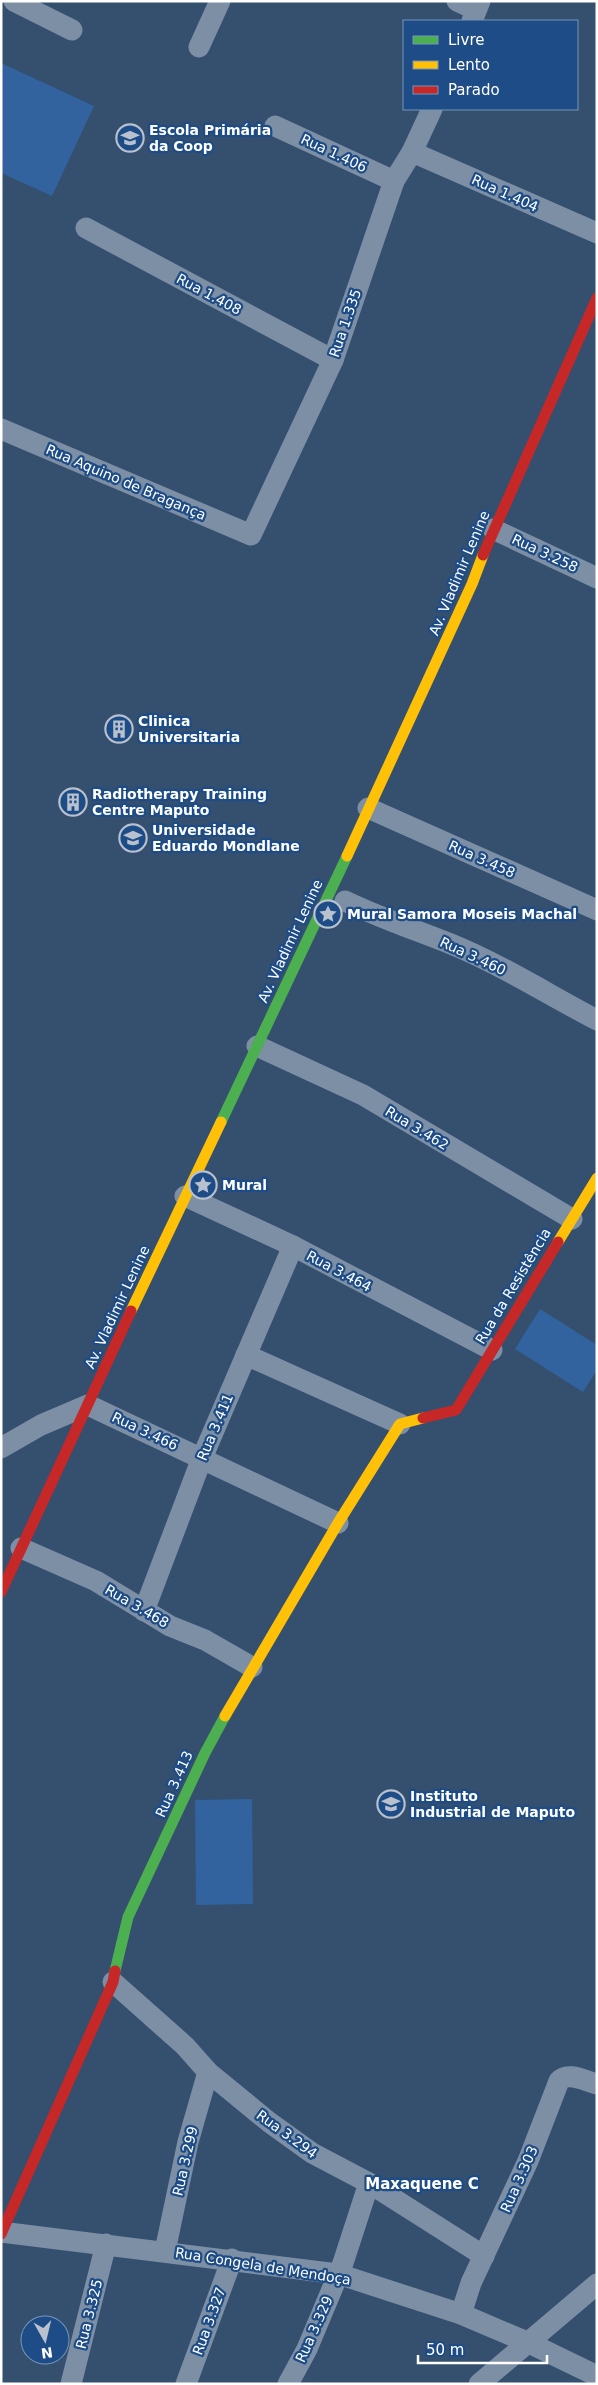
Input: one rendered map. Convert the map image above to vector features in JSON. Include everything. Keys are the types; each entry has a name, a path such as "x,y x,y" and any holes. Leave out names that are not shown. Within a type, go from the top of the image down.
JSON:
{"main road":[{"name":"Av. Vladimir Lenine","path":"1,1592 184,1196 257,1046 472,584 493,529 597,298"},
{"name":"Rua da Resistência","path":"400,1424 456,1410 597,1178"},
{"name":"Rua 3.413","path":"2,2233 113,1982 128,1917 205,1753 252,1667 400,1424"}],"street":[{"path":"14,1 72,30"},
{"path":"199,47 220,1"},
{"path":"457,1 476,11"},
{"name":"Rua 1.335","path":"251,536 332,360 394,181 412,152 432,110"},
{"name":"Rua 1.406","path":"275,126 394,181"},
{"name":"Rua 1.404","path":"412,152 597,233"},
{"name":"Rua 1.408","path":"86,228 332,360"},
{"name":"Rua Aquino de Bragança","path":"1,429 251,536"},
{"name":"Rua 3.258","path":"493,529 597,578"},
{"name":"Rua 3.458","path":"368,808 597,910"},
{"name":"Rua 3.460","path":"345,901 381,919 452,944 515,975 597,1020"},
{"name":"Rua 3.462","path":"257,1046 363,1095 572,1219"},
{"name":"Rua 3.464","path":"184,1196 293,1246 492,1350"},
{"name":"Rua 3.411","path":"144,1611 202,1458 293,1246"},
{"path":"246,1355 400,1424"},
{"path":"1,1448 41,1425 88,1405"},
{"name":"Rua 3.466","path":"88,1405 338,1523"},
{"name":"Rua 3.468","path":"21,1548 96,1581 170,1626 205,1640 252,1667"},
{"name":"Rua 3.294","path":"113,1982 185,2046 208,2072 269,2122 312,2153 369,2183 484,2256"},
{"name":"Rua 3.299","path":"165,2251 188,2142 208,2072"},
{"name":"Rua 3.303","path":"461,2314 484,2256 528,2161 558,2081 562,2077 570,2076 597,2084"},
{"name":"Rua 3.329","path":"288,2384 338,2274 369,2183"},
{"name":"Rua Congela de Mendoça","path":"2,2233 232,2259 338,2274 461,2314 527,2342 587,2377"},
{"name":"Rua 3.325","path":"71,2384 106,2244"},
{"name":"Rua 3.327","path":"186,2384 232,2259"},
{"path":"479,2384 597,2284"}],"shaded area":[{"path":"1,63 94,106 52,196 1,173"},
{"path":"540,1309 597,1345 597,1370 583,1392 515,1349"},
{"path":"252,1799 253,1904 196,1905 195,1800"}],"traffic: fast":[{"path":"221,1122 347,856"},
{"path":"115,1971 128,1917 205,1753 225,1716"}],"traffic: slow":[{"path":"347,856 472,584 483,555"},
{"path":"131,1311 221,1122"},
{"path":"558,1242 597,1178"},
{"path":"225,1716 338,1523 400,1424 423,1418"}],"traffic: jam":[{"path":"483,555 597,298"},
{"path":"423,1418 456,1410 558,1242"},
{"path":"1,1592 131,1311"},
{"path":"1,2234 113,1982 115,1971"}],"place":[{"name":"Escola Primária da Coop","path":"130,138"},
{"name":"Clinica Universitaria","path":"119,729"},
{"name":"Radiotherapy Training Centre Maputo","path":"73,802"},
{"name":"Universidade Eduardo Mondlane","path":"133,838"},
{"name":"Mural Samora Moseis Machal","path":"328,914"},
{"name":"Mural","path":"203,1185"},
{"name":"Instituto Industrial de Maputo","path":"391,1804"}],"district":[{"name":"Maxaquene C","path":"422,2184"}]}
